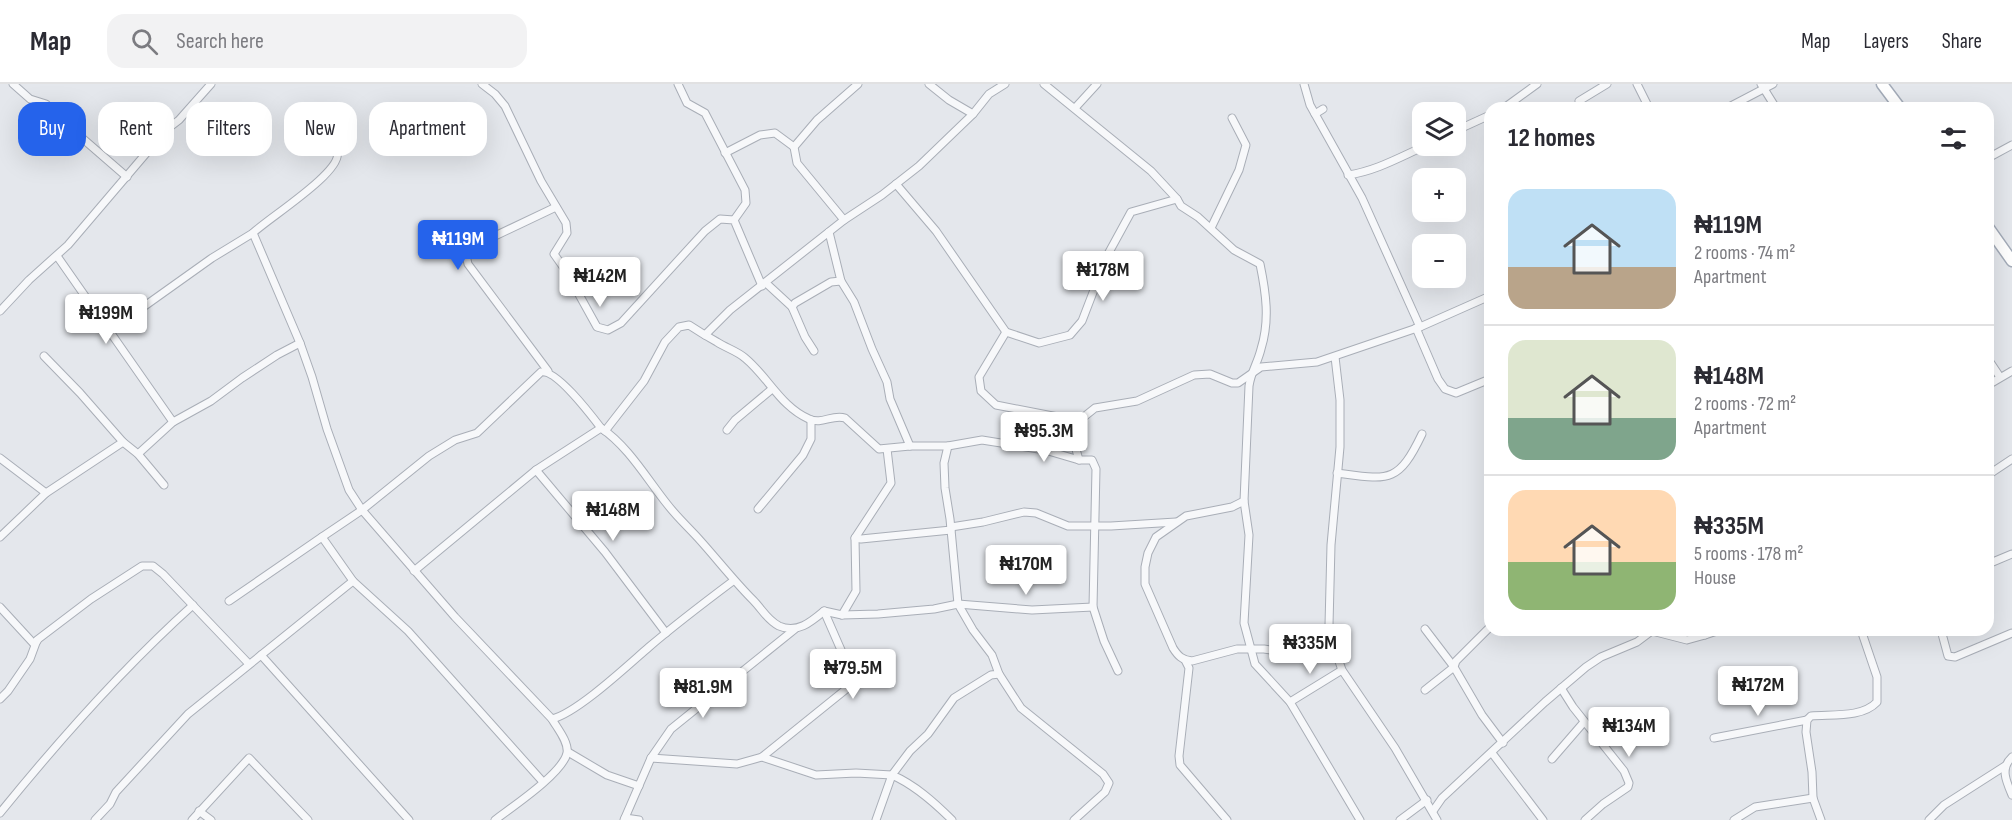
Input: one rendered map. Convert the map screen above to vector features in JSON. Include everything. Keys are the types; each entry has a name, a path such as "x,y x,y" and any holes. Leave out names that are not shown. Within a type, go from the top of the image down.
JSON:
{"main road":[{"path":"1882,84 1896,102"},
{"path":"1994,236 2012,261"}],"street":[{"path":"13,84 30,99 46,104 127,177"},
{"path":"0,311 13,295 57,256 166,130 179,120 211,84"},
{"path":"482,84 505,106 541,181 567,228 567,233 555,251 556,259 566,271 597,327 608,330 621,323 705,231 720,219 734,220"},
{"path":"678,84 687,104 705,113 746,194 746,203 734,220"},
{"path":"794,147 817,120 858,84"},
{"path":"929,84 949,100 973,114"},
{"path":"705,335 730,310 844,220 919,166 973,114 989,94 1005,84"},
{"path":"1044,84 1151,171 1181,206 1198,217 1234,250 1260,264 1267,318 1261,350 1251,374 1244,501 1249,535 1244,623 1255,664 1290,702 1360,820"},
{"path":"1075,108 1097,84"},
{"path":"1304,84 1310,105 1362,198 1438,379 1445,389 1456,393 1484,381"},
{"path":"1512,102 1537,84"},
{"path":"1579,101 1607,84"},
{"path":"1637,84 1646,102"},
{"path":"1737,102 1763,86 1773,84"},
{"path":"1763,86 1772,102"},
{"path":"1315,114 1323,109"},
{"path":"1211,228 1239,170 1246,145 1232,118"},
{"path":"1466,126 1484,118"},
{"path":"725,153 760,135 775,133 794,147 797,163 844,220"},
{"path":"1994,155 2012,145"},
{"path":"1348,175 1362,173 1412,152"},
{"path":"111,330 212,258 253,233 271,217 314,187 337,162 338,156"},
{"path":"896,184 936,231 1006,332 1039,343 1070,334 1082,321 1107,256 1131,212 1177,199"},
{"path":"556,207 476,245 466,255 468,264 548,371 620,445 682,522 734,581 768,618 780,626 795,629"},
{"path":"734,220 764,285 792,307 814,351"},
{"path":"829,232 841,281 854,302 883,371 890,399 910,446"},
{"path":"253,233 300,343 349,490 362,510 414,571 552,719 568,752 608,775 639,786"},
{"path":"57,256 111,330 173,422"},
{"path":"792,307 831,282 841,281"},
{"path":"1070,428 1095,408 1137,401 1194,375 1210,374 1232,383 1238,383 1261,367 1317,362 1335,357 1418,328 1484,299"},
{"path":"414,571 536,470 603,430 644,381 666,342 678,327 689,325 747,360 772,389 794,409 812,420 818,421 838,416 845,418 875,446 883,449 948,446 982,440 1045,450 1079,460 1092,460 1096,470 1093,607 1104,641 1118,671"},
{"path":"1006,332 979,377 981,392 996,405 1063,418 1070,428 1079,460"},
{"path":"138,454 173,422 211,401 277,355 300,343"},
{"path":"44,356 123,442 138,454 164,485"},
{"path":"1335,357 1340,400 1340,447 1331,545 1329,625 1342,670 1395,748 1437,820"},
{"path":"1994,368 2000,377"},
{"path":"230,601 362,510 435,452 455,440 477,433 538,374 548,371"},
{"path":"1994,381 2012,371"},
{"path":"727,430 735,420 772,389"},
{"path":"758,509 803,455 811,439 812,420"},
{"path":"1337,473 1378,477 1399,472 1413,453 1422,434"},
{"path":"0,537 46,494 123,442"},
{"path":"948,446 944,463 945,488 958,603 992,655 999,675 1021,708 1103,774 1109,783 1105,792 1074,820"},
{"path":"842,615 856,591 855,538 891,483 887,448"},
{"path":"0,458 46,494"},
{"path":"1994,471 2012,459"},
{"path":"536,470 605,552 666,633"},
{"path":"1244,501 1232,507 1186,516 1156,537 1148,553 1145,584 1173,648 1178,656 1192,661 1237,649 1336,655"},
{"path":"855,538 951,530 951,527 1024,512 1036,513 1068,526 1176,522"},
{"path":"322,537 353,581 408,631 543,782"},
{"path":"1994,562 2012,554"},
{"path":"0,607 34,644 92,599 142,566 153,566 249,664"},
{"path":"108,820 98,817 110,804 116,792 188,714 353,581"},
{"path":"552,719 563,716 734,581"},
{"path":"824,611 842,615 934,609 958,603 1032,610 1093,607"},
{"path":"0,813 99,697 149,645 193,605"},
{"path":"639,820 625,819 651,758 671,729 795,629 809,624 824,611"},
{"path":"651,758 737,764 762,757 855,682 824,611"},
{"path":"1425,629 1454,667 1482,715 1503,743"},
{"path":"1425,690 1454,667 1461,655 1484,633"},
{"path":"1942,636 1945,651 1948,656 1954,657 2012,633"},
{"path":"1433,811 1442,798 1561,688 1601,657 1637,642 1645,636"},
{"path":"1671,636 1687,640 1697,636"},
{"path":"1714,738 1807,720 1811,716 1859,712 1872,708 1877,702 1876,677 1863,636"},
{"path":"0,699 30,659 37,640"},
{"path":"261,655 409,820"},
{"path":"1185,660 1189,668 1179,756 1180,765 1227,820"},
{"path":"1290,702 1342,670"},
{"path":"876,820 892,775 910,751 928,734 954,698 991,675 999,675"},
{"path":"1561,688 1584,722 1624,771 1629,783 1628,787 1603,804 1586,820"},
{"path":"1807,720 1806,732 1813,798 1821,820"},
{"path":"1552,759 1584,722"},
{"path":"495,820 556,770 568,752"},
{"path":"1492,753 1543,820"},
{"path":"1929,820 1944,805 2005,766 2012,756"},
{"path":"762,757 816,775 856,773 892,775 933,801 952,820"},
{"path":"192,820 249,758 308,820"},
{"path":"2005,766 2004,774 2012,795"},
{"path":"1734,820 1755,807 1813,798"},
{"path":"1400,820 1426,800"},
{"path":"199,810 211,820"}]}
